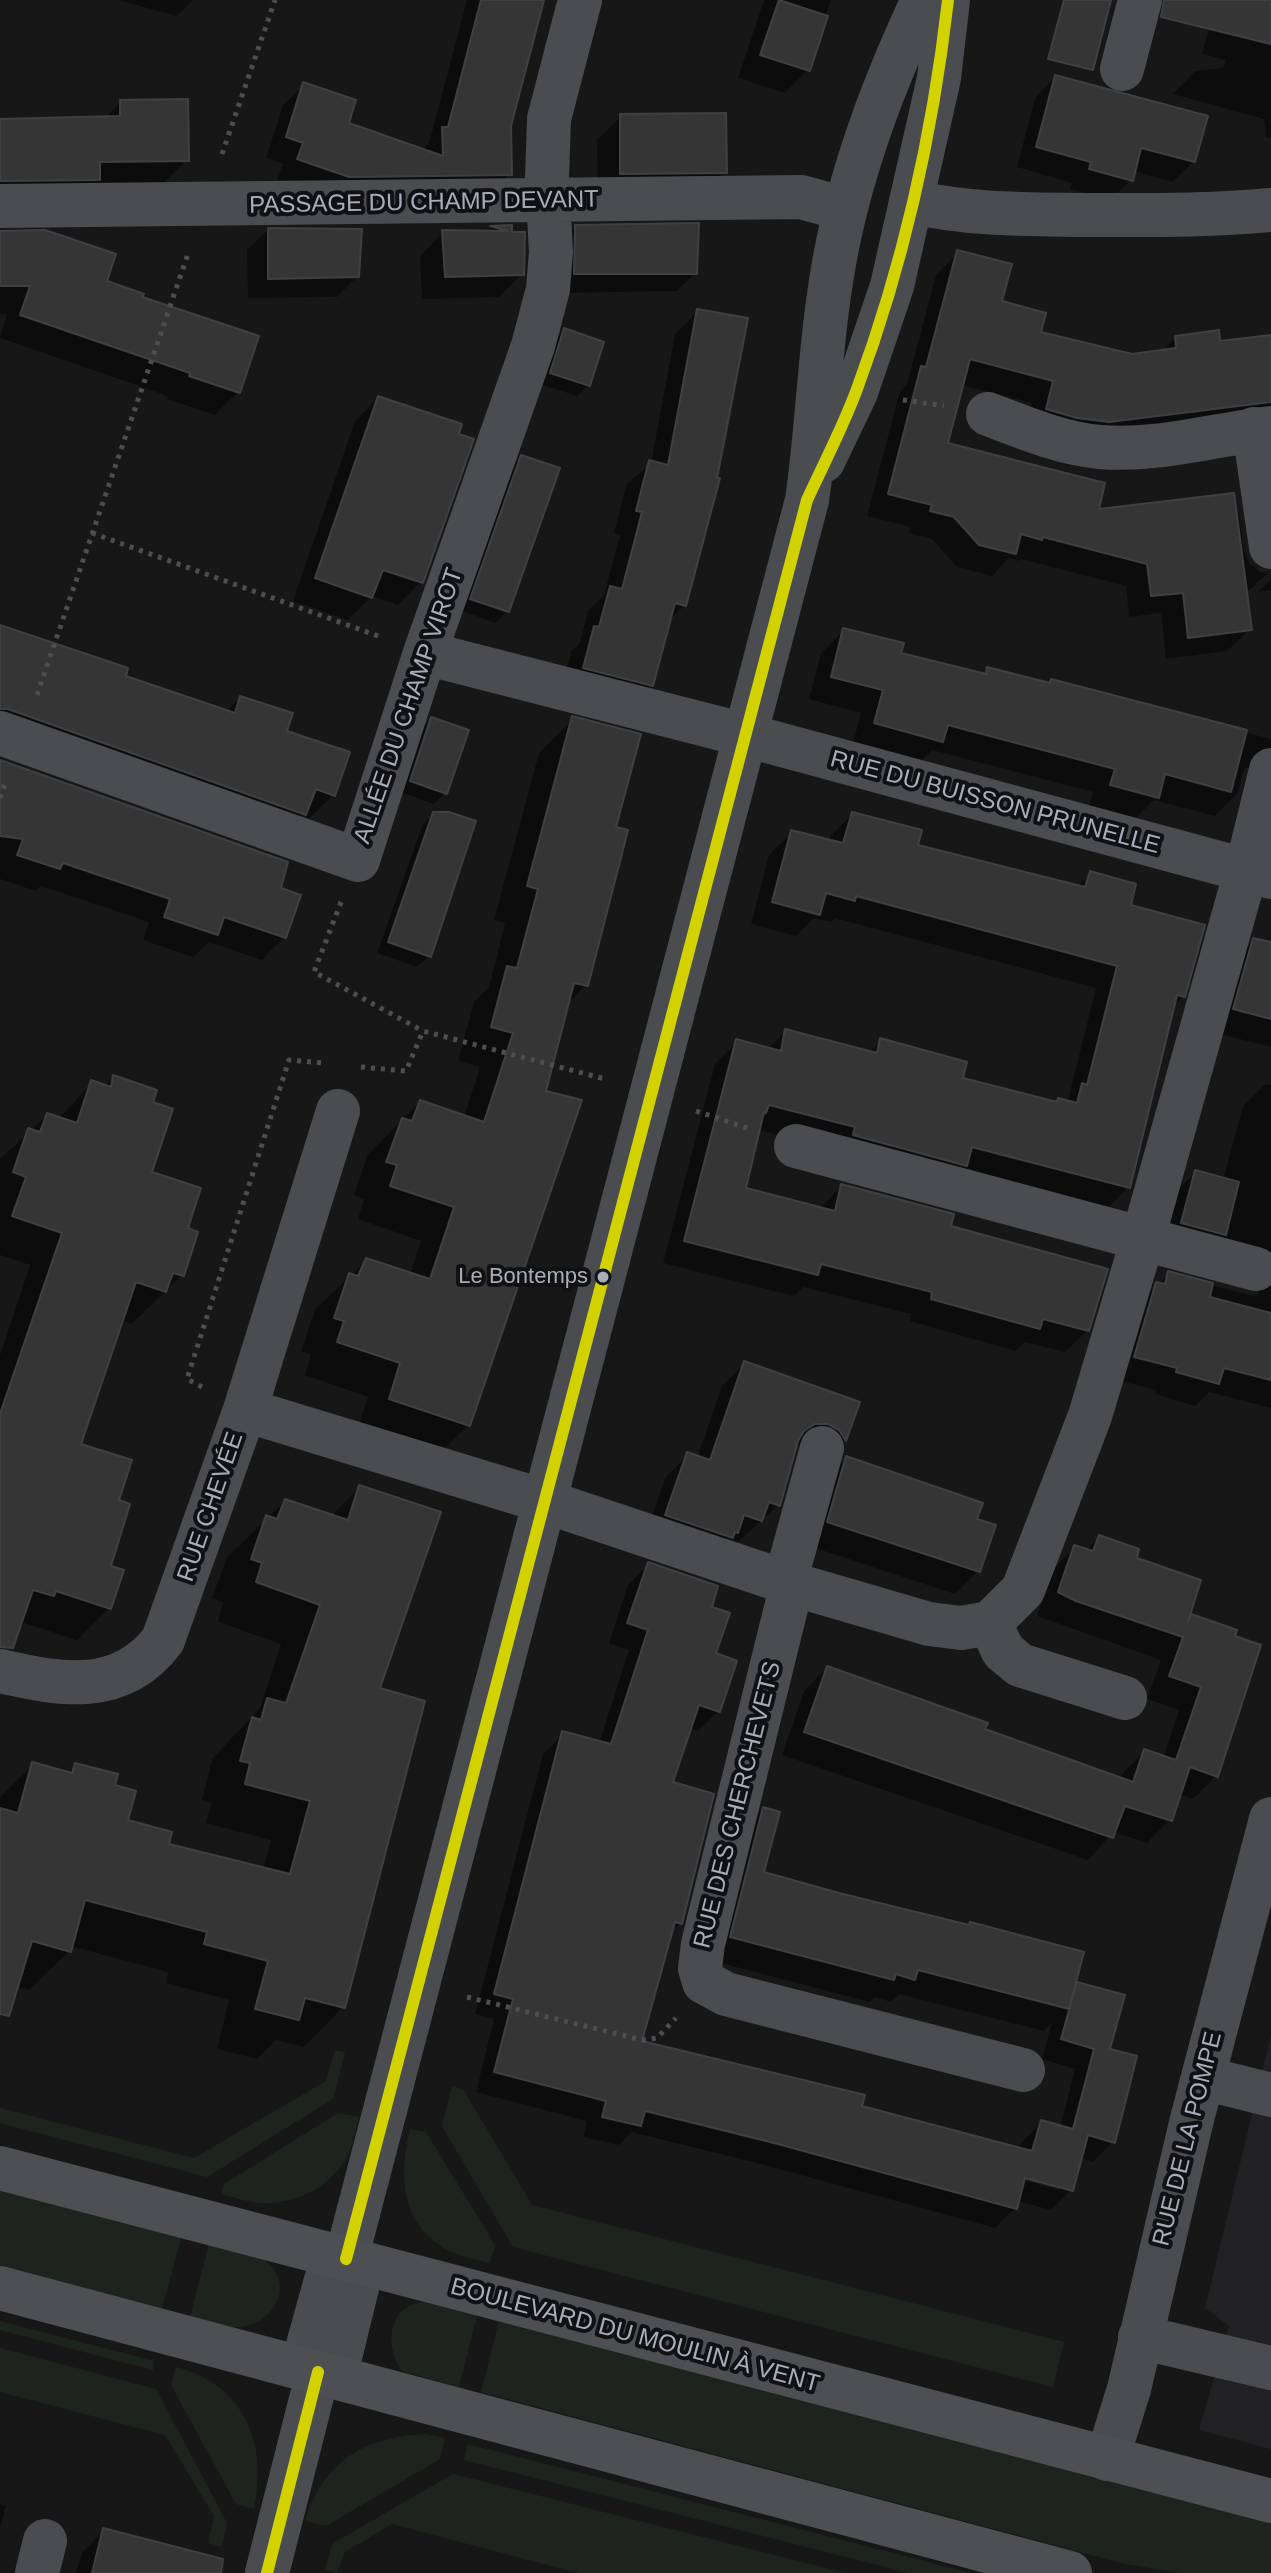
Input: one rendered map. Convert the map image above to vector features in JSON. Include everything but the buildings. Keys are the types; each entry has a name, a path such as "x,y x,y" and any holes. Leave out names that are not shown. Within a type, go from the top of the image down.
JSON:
{"main road":[{"name":"BOULEVARD DU MOULIN À VENT","path":"0,2168 1271,2501"},
{"path":"0,2288 1070,2573"}],"street":[{"name":"ALLÉE DU CHAMP VIROT","path":"10,737 358,860 425,653 533,346 548,289 551,252 549,119 580,0"},
{"path":"267,2573 318,2372 341,2353 357,2288 346,2259 807,500 829,293 845,209 864,143 923,0"},
{"path":"807,500 856,392 892,286 939,78 948,0"},
{"path":"1122,69 1140,0"},
{"name":"PASSAGE DU CHAMP DEVANT","path":"0,206 801,197 845,209"},
{"path":"913,202 990,214 1144,215 1271,210"},
{"path":"988,414 1036,432 1099,447 1149,446 1263,428 1271,547"},
{"name":"RUE DU BUISSON PRUNELLE","path":"425,653 745,735 1258,874"},
{"path":"544,1501 788,1583 929,1624 961,1628 990,1623 1023,1590 1090,1416 1258,874 1271,770"},
{"path":"245,1410 338,1111"},
{"path":"796,1146 1256,1269"},
{"name":"RUE CHEVÉE","path":"0,1671 86,1683 131,1671 150,1657 163,1640 245,1410 544,1501"},
{"name":"RUE DES CHERCHEVETS","path":"822,1448 703,1944 700,1968 704,1982 726,1994 1023,2070"},
{"path":"990,1623 1003,1651 1020,1665 1125,1698"},
{"name":"RUE DE LA POMPE","path":"1107,2459 1129,2389 1203,2078 1271,1819"},
{"path":"1203,2078 1271,2095"},
{"path":"1140,2337 1271,2368"}],"path":[{"path":"0,798 10,737 92,533 275,0"},
{"path":"856,392 988,414"},
{"path":"92,533 425,653"},
{"path":"358,860 314,972 423,1031"},
{"path":"696,1111 796,1146"},
{"path":"467,1997 642,2040 657,2038 670,2026 704,1982"}],"shaded area":[{"path":"1271,2036 1271,2449 1199,2430 1229,2326 1205,2308"},
{"path":"335,2050 345,2052 333,2099 207,2177 0,2123 0,2108 194,2158 326,2081"},
{"path":"452,2086 463,2089 532,2205 1064,2342 1053,2387 513,2247 442,2126"},
{"path":"338,2113 359,2117 351,2148 337,2171 316,2189 291,2200 265,2203 222,2194 224,2184"},
{"path":"410,2129 426,2132 495,2245 490,2263 458,2255 436,2243 414,2216 408,2200 404,2166"},
{"path":"0,2188 182,2235 161,2312 0,2269"},
{"path":"209,2244 254,2254 275,2272 279,2283 276,2304 261,2320 251,2325 233,2327 190,2317"},
{"path":"425,2302 477,2315 459,2387 402,2371 396,2361 392,2339 397,2318 403,2310"},
{"path":"0,2321 154,2361 153,2370 0,2330"},
{"path":"499,2321 1271,2520 1271,2573 1181,2573 1125,2564 481,2392"},
{"path":"0,2348 156,2389 227,2523 222,2547 208,2543 214,2516 165,2435 0,2392"},
{"path":"176,2367 200,2376 219,2388 235,2403 246,2420 254,2440 257,2462 254,2509 236,2504 171,2385"},
{"path":"426,2434 445,2438 440,2459 326,2526 305,2521 323,2482 350,2456 384,2440"},
{"path":"468,2444 971,2573 909,2573 464,2460"},
{"path":"453,2474 846,2573 578,2573 392,2524 345,2552 337,2573 325,2570 332,2544"}],"transit line":[{"path":"346,2259 807,500 857,389 902,246 925,148 948,0"},
{"path":"267,2573 318,2372"}],"place":[{"name":"Le Bontemps","path":"603,1277"}]}
